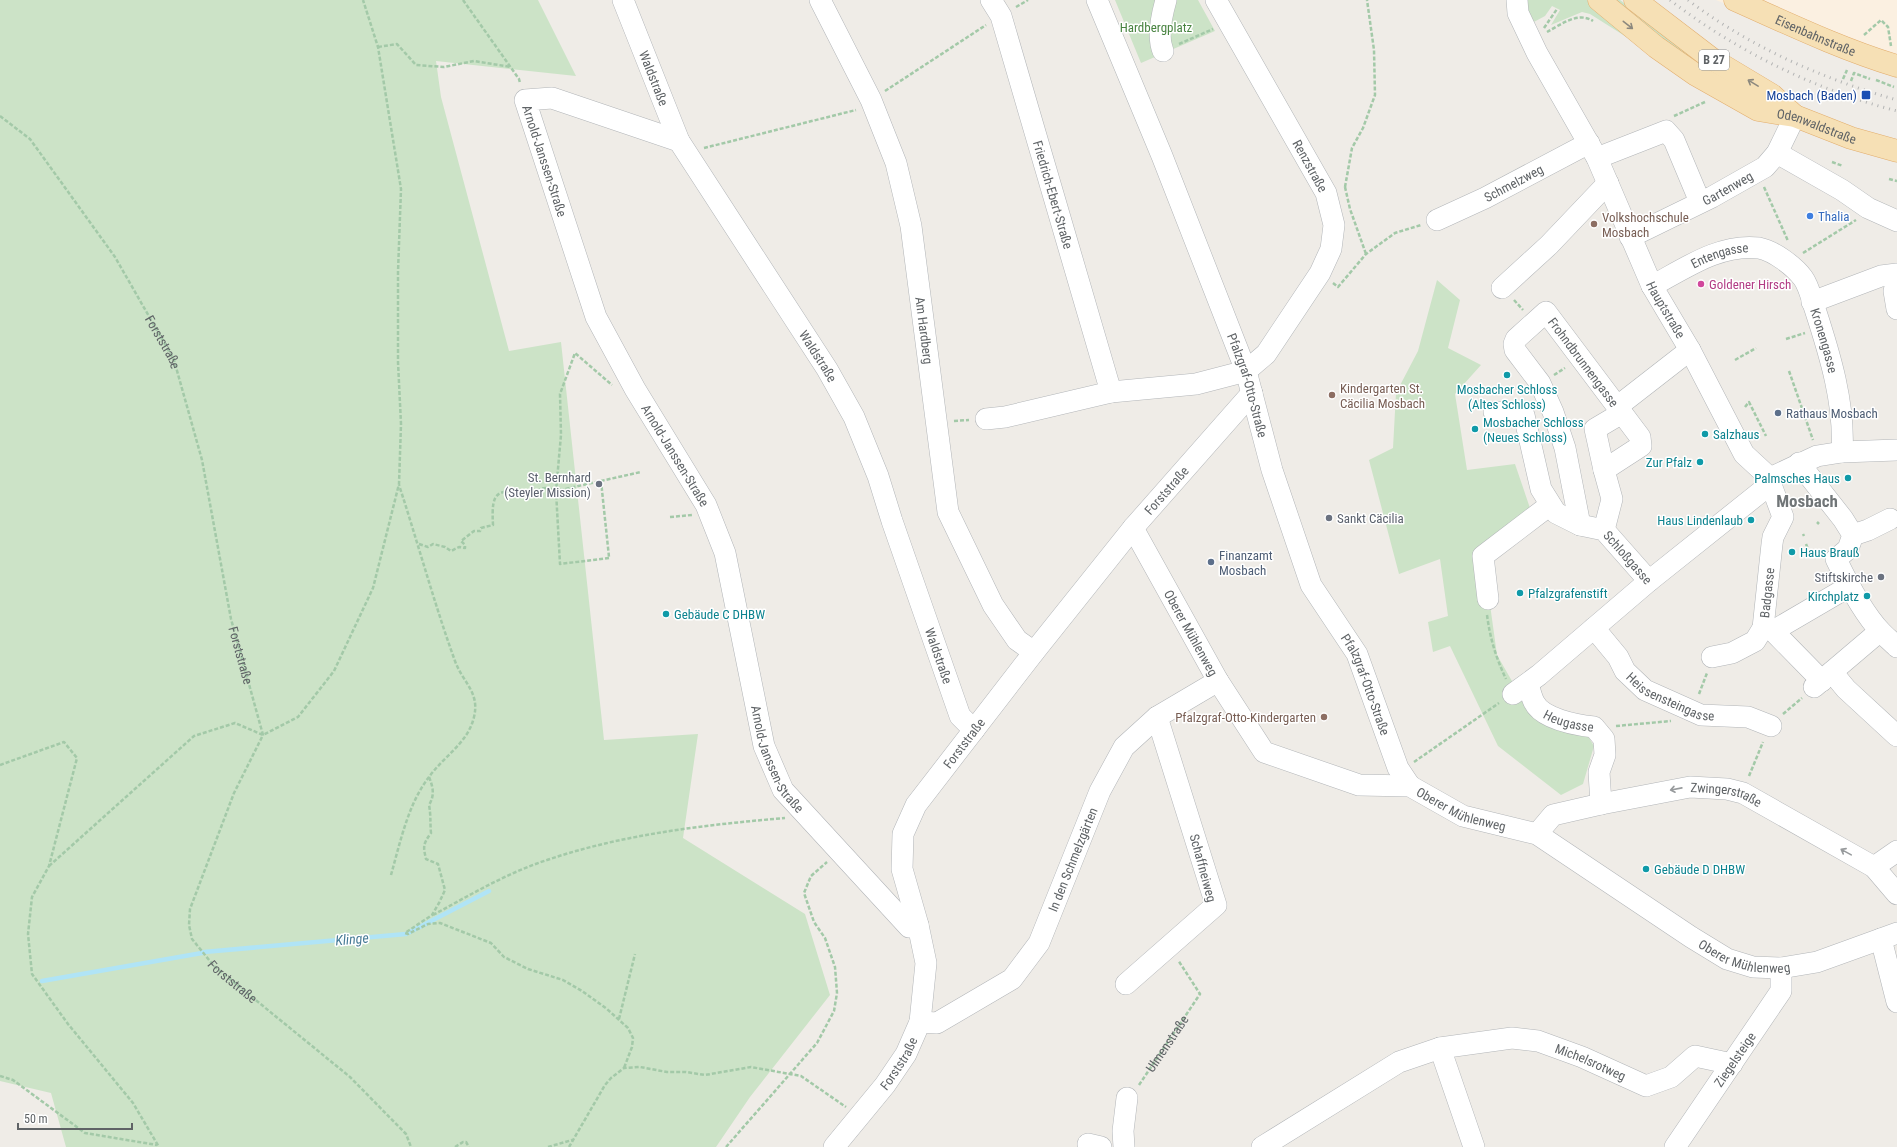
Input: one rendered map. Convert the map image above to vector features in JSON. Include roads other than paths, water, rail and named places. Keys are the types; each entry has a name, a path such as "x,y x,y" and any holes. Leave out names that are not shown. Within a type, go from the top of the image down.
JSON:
{"main road":[{"name":"Odenwaldstraße","path":"1599,0 1656,47 1696,75 1758,110 1794,116 1851,138 1897,151"},
{"name":"B 27","path":"1635,0 1712,59 1772,95 1794,116"},
{"name":"Eisenbahnstraße","path":"1735,0 1819,37 1894,66"}],"street":[{"name":"Waldstraße","path":"623,0 679,140 827,369 854,417 878,476 892,521 960,716 974,730"},
{"name":"Am Hardberg","path":"820,0 871,100 896,163 911,226 948,512 993,605 1017,640 1034,652"},
{"name":"Pfalzgraf-Otto-Straße","path":"1097,0 1162,156 1246,371 1272,470 1311,585 1357,654 1405,766 1410,786"},
{"path":"1163,51 1161,29 1166,0"},
{"name":"Renzstraße","path":"1216,0 1326,194 1334,225 1331,249 1320,272 1266,354 1246,371"},
{"name":"Hauptstraße","path":"1517,7 1537,53 1593,150 1652,286 1690,350 1744,454 1770,480"},
{"name":"Friedrich-Ebert-Straße","path":"996,8 1110,392"},
{"name":"Arnold-Janssen-Straße","path":"679,140 552,98 525,100 596,317 635,389 706,505 725,554 764,746 783,790 908,927 918,925"},
{"name":"Gartenweg","path":"1630,237 1758,172 1765,167 1777,153 1794,116"},
{"name":"Schmelzweg","path":"1437,220 1593,150 1666,131 1674,140 1700,202"},
{"path":"1777,153 1842,190 1867,207 1897,221"},
{"path":"1502,288 1549,245 1608,183"},
{"name":"Entengasse","path":"1652,286 1717,253 1739,248 1759,248 1777,254 1803,278 1812,302"},
{"name":"Kronengasse","path":"1842,452 1840,402 1821,328 1812,302 1893,286"},
{"name":"Frohndbrunnengasse","path":"1580,525 1565,448 1553,412 1540,384 1515,350 1514,344 1516,339 1546,312 1640,437 1640,446 1604,470"},
{"path":"1604,530 1612,499 1595,429 1690,350"},
{"path":"986,419 1005,417 1110,392 1196,384 1246,371"},
{"name":"Forststraße","path":"834,1147 885,1085 906,1054 920,1022 926,963 918,925 902,869 903,834 916,805 1034,652 1133,528 1252,393"},
{"name":"Schloßgasse","path":"1494,412 1524,415 1541,489 1556,513 1580,525 1604,530 1649,581 1763,490 1770,480"},
{"path":"1770,480 1799,463 1819,456 1842,452 1897,450"},
{"path":"1799,463 1848,527 1848,549 1836,559 1850,586 1880,631 1897,647"},
{"name":"Badgasse","path":"1712,657 1732,654 1755,641 1768,630 1773,536 1783,517 1770,480"},
{"path":"1488,599 1483,556 1550,505"},
{"path":"1848,527 1868,530 1890,519"},
{"name":"Oberer Mühlenweg","path":"1133,528 1218,681 1264,752 1359,785 1410,786 1463,816 1537,834 1691,938 1726,959 1754,967 1781,968 1817,962 1889,936"},
{"path":"1594,628 1649,581"},
{"path":"1850,586 1768,630 1823,680 1846,689 1897,736"},
{"name":"Heugasse","path":"1594,628 1520,689 1545,714 1577,725 1594,727 1604,739 1605,755 1599,772 1601,804"},
{"name":"Heissensteingasse","path":"1594,628 1618,657 1625,671 1645,690 1683,716 1701,715 1748,717 1771,726"},
{"path":"1823,680 1880,631"},
{"name":"In den Schmelzgärten","path":"920,1022 937,1023 1012,979 1039,943 1100,791 1124,747 1157,718 1218,681"},
{"name":"Schaffneiweg","path":"1126,984 1216,905 1157,718"},
{"name":"Zwingerstraße","path":"1537,834 1553,815 1690,787 1727,789 1742,793 1874,867 1897,894"},
{"path":"1874,867 1897,851"},
{"path":"1889,936 1897,1002"},
{"name":"Ziegelsteige","path":"1675,1147 1781,991 1781,968"},
{"name":"Michelsrotweg","path":"1262,1147 1399,1062 1440,1048 1512,1038 1538,1041 1582,1057 1646,1086 1671,1077 1695,1056 1732,1064"},
{"path":"1440,1048 1474,1147"},
{"path":"1124,1147 1123,1131 1127,1098"}],"waterway":[{"name":"Klinge","path":"204,952 406,934 489,891"},
{"name":"Klinge","path":"42,981 202,953"}],"railway":[{"path":"1670,0 1695,19 1722,36 1778,67 1837,92 1897,111"},
{"path":"1688,0 1736,32 1788,60 1815,72 1869,92 1897,100"}],"place":[{"name":"Mosbach (Baden)","path":"1866,95"},
{"name":"Thalia","path":"1810,216"},
{"name":"Volkshochschule Mosbach","path":"1594,224"},
{"name":"Goldener Hirsch","path":"1701,284"},
{"name":"Mosbacher Schloss (Altes Schloss)","path":"1507,375"},
{"name":"Kindergarten St. Cäcilia Mosbach","path":"1332,395"},
{"name":"Rathaus Mosbach","path":"1778,413"},
{"name":"Mosbacher Schloss (Neues Schloss)","path":"1475,429"},
{"name":"Salzhaus","path":"1705,434"},
{"name":"Zur Pfalz","path":"1700,462"},
{"name":"Palmsches Haus","path":"1848,478"},
{"name":"St. Bernhard (Steyler Mission)","path":"599,484"},
{"name":"Sankt Cäcilia","path":"1329,518"},
{"name":"Haus Lindenlaub","path":"1751,520"},
{"name":"Haus Brauß","path":"1792,552"},
{"name":"Finanzamt Mosbach","path":"1211,562"},
{"name":"Stiftskirche","path":"1881,577"},
{"name":"Pfalzgrafenstift","path":"1520,593"},
{"name":"Kirchplatz","path":"1867,596"},
{"name":"Gebäude C DHBW","path":"666,614"},
{"name":"Pfalzgraf-Otto-Kindergarten","path":"1324,717"},
{"name":"Gebäude D DHBW","path":"1646,869"}],"district":[{"name":"Mosbach","path":"1807,501"}],"park label":[{"name":"Hardbergplatz","path":"1156,27"}]}
